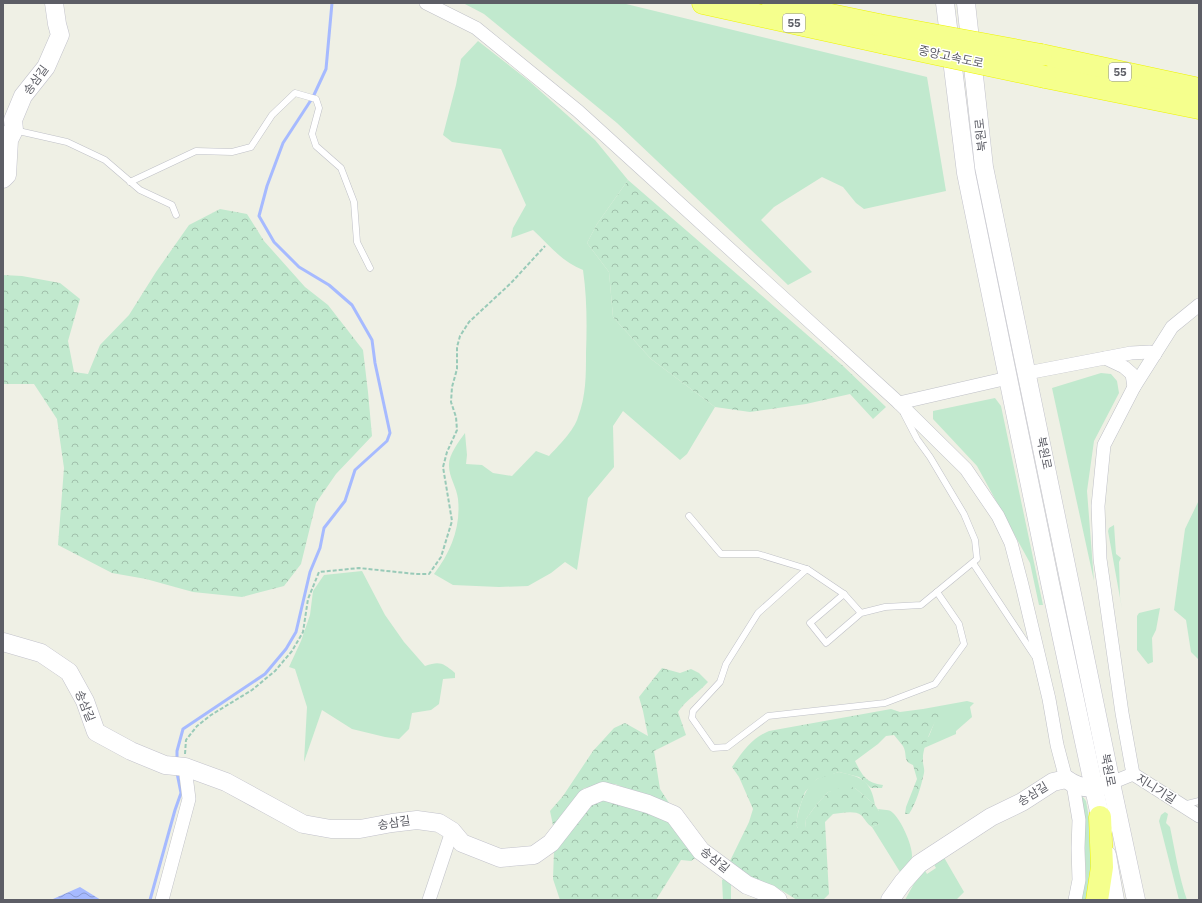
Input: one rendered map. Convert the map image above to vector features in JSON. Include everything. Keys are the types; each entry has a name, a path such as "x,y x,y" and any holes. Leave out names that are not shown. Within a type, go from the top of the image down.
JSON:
{"highway":[{"name":"중앙고속도로","path":"703,3 882,34 1042,55 1199,89"},
{"name":"중앙고속도로","path":"773,3 882,34 1045,77 1199,108"},
{"path":"1097,900 1102,867 1100,817"}],"street":[{"name":"송삼길","path":"3,179 7,175 9,140 8,130 23,96 46,67 60,35 54,3"},
{"path":"426,3 476,28 578,111 899,403 966,469 998,516 1011,543 1022,585 1069,782 1080,820 1078,848 1079,880 1075,900"},
{"name":"북원로","path":"946,3 966,173 1100,817 1115,900"},
{"name":"북원로","path":"966,3 984,167 1028,373 1136,900"},
{"path":"1133,774 1122,713 1100,559 1098,506 1104,445 1134,387 1172,327 1199,305"},
{"path":"899,403 1028,373 1131,353 1150,352 1155,354"},
{"path":"1105,358 1124,367 1132,374 1134,387"},
{"name":"송삼길","path":"3,642 41,653 69,672 85,701 96,732 131,751 165,765 179,767 226,782 304,824 331,829 360,829 417,820 439,823 452,831 462,843 500,858 534,855 551,843 586,798 603,791 648,804 674,815 701,851 747,885 770,894 778,900"},
{"path":"162,900 189,799 179,767"},
{"name":"지니기길","path":"1111,783 1133,774 1199,816"},
{"name":"송삼길","path":"890,900 894,897 903,882 919,864 990,817 1022,802 1053,782 1069,782"},
{"path":"1069,782 1094,789 1111,783"},
{"path":"428,900 452,831"}],"lane":[{"path":"130,182 196,151 232,152 251,147 272,115 295,93 316,99 319,108 312,134 316,146 341,168 354,202 357,242 370,268"},
{"path":"8,130 67,142 105,160 140,190 172,205 176,215"},
{"path":"844,594 810,623 826,643 861,613 885,607 921,605 977,559 975,540 964,514 930,457 917,439 899,403"},
{"path":"689,516 721,554 758,554 807,568 844,594 861,613"},
{"path":"973,563 1040,664"},
{"path":"807,568 758,613 726,664 720,682 693,711 692,718 713,748 727,747 768,716 885,703 935,684 964,644 960,624 937,592"},
{"path":"1181,805 1199,801"}],"path":[{"path":"179,767 186,740 197,726 211,715 252,690 275,671 292,651 303,632 308,599 319,572 359,568 429,574 441,557 452,521 443,467 447,452 457,430 456,417 451,402 452,387 457,369 457,347 460,336 469,322 512,282 544,246"}],"green space":[{"path":"463,3 622,3 927,77 946,191 864,209 856,203 843,187 822,177 774,207 761,220 812,272 788,285 617,123 484,14"},
{"path":"478,41 529,81 595,140 628,180 597,224 587,243 609,272 613,317 651,359 715,407 687,454 680,460 623,411 613,426 614,467 588,498 577,570 565,562 551,573 528,586 499,587 453,585 434,574 440,566 454,539 459,509 456,491 449,470 449,462 454,449 465,433 467,455 466,464 482,465 493,473 512,476 536,451 549,456 565,438 573,428 578,417 583,401 585,385 587,332 583,270 575,267 562,258 533,230 511,238 513,228 526,205 501,149 452,142 443,135 461,59"},
{"path":"628,180 842,365 886,407 873,419 850,394 806,404 750,412 715,407 651,359 613,317 609,272 587,243 597,224"},
{"path":"220,209 247,214 264,241 305,287 328,305 363,350 372,436 336,474 316,503 301,564 284,586 242,597 193,592 146,579 112,573 58,545 64,468 57,419 34,384 3,384 3,275 22,276 60,283 80,299 68,341 74,372 88,374 100,345 129,315 156,272 189,225"},
{"path":"1101,373 1111,374 1117,381 1119,393 1094,441 1087,491 1094,581 1052,388"},
{"path":"995,398 1001,406 1043,605 1039,605 1030,563 977,466 933,419 933,411"},
{"path":"1199,500 1199,660 1191,652 1186,620 1174,610 1185,529"},
{"path":"1114,525 1116,554 1121,558 1119,562 1120,597 1122,609 1108,531 1109,528"},
{"path":"362,571 385,615 404,642 425,666 438,663 444,665 455,673 455,678 443,679 439,704 431,710 412,713 409,729 399,739 352,729 322,710 304,762 307,707 295,669 289,667 301,641 310,615 313,591 324,575"},
{"path":"1160,608 1156,630 1152,638 1153,662 1148,664 1137,650 1137,616 1139,613"},
{"path":"662,668 680,673 691,669 699,673 708,682 678,712 686,735 654,751 660,789 671,806 615,784 584,788 554,830 550,811 563,796 593,751 614,728 625,723 648,736 639,697"},
{"path":"967,701 974,703 970,707 972,717 956,731 956,734 924,748 925,741 929,736 935,721 923,709"},
{"path":"891,709 900,712 923,709 938,711 940,715 929,735 923,753 923,778 916,800 909,814 905,814 906,807 917,779 913,765 906,760 903,746 894,735 886,736 878,744 855,761 865,778 877,784 883,785 882,788 871,788 859,777 839,772 817,779 805,792 798,812 796,825 798,828 805,828 806,819 828,792 847,786 855,788 875,805 879,811 879,824 872,827 858,813 848,812 833,814 825,822 829,894 823,900 797,900 781,890 755,879 735,868 730,861 749,822 753,809 739,777 732,767 748,746 758,737 769,731"},
{"path":"839,772 864,781 871,790 875,805 855,788 828,792 806,819 805,828 798,828 796,825 802,800 812,783 819,778"},
{"path":"1082,796 1086,801 1093,840 1089,900 1081,900 1086,874"},
{"path":"605,798 671,820 698,856 691,861 681,860 656,900 560,900 553,879 554,850 590,803"},
{"path":"878,809 888,810 896,816 909,840 912,857 906,867 900,872 872,827 879,824"},
{"path":"1165,812 1168,814 1166,823 1170,827 1179,873 1187,900 1179,900 1159,821 1161,815"},
{"path":"942,854 964,892 957,899 958,900 905,900 923,867 927,874 936,868 932,861"},
{"path":"727,877 731,883 731,900 723,900 722,880"}],"water":[{"path":"80,887 101,900 53,900 53,899"}],"waterway":[{"path":"177,761 177,751 183,729 265,674 286,649 296,632 310,572 320,548 324,528 345,501 355,470 387,441 390,433 375,363 372,340 352,305 329,285 299,267 274,242 259,216 267,186 283,143 313,97 326,69 332,3"},
{"path":"150,900 181,793 177,773"}]}
